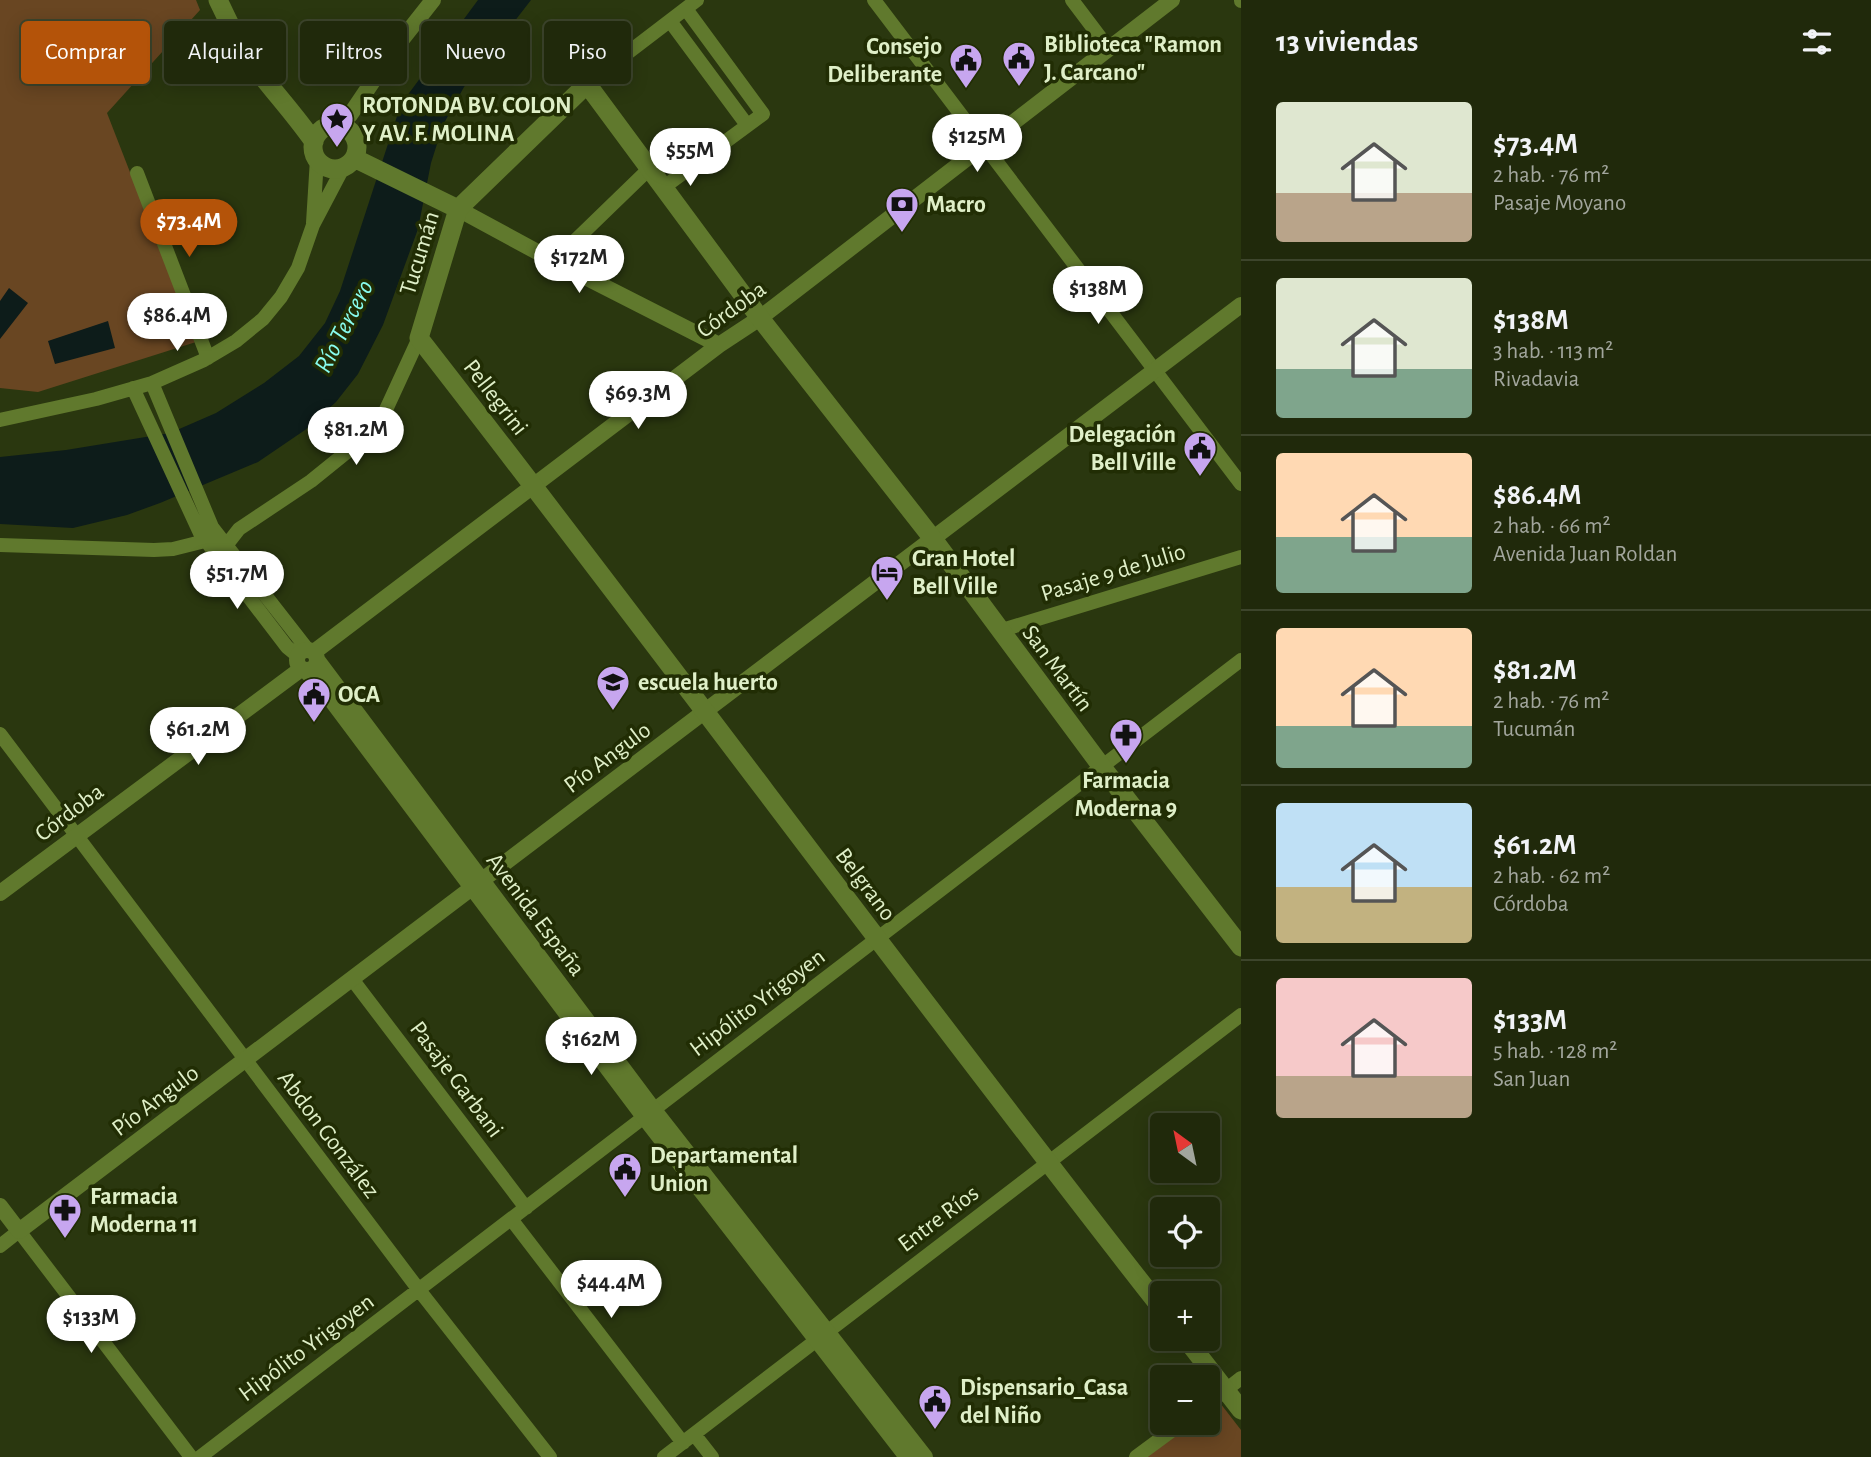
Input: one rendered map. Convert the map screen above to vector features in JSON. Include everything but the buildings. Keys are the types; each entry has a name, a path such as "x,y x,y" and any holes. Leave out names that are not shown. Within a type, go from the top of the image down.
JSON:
{"main road":[{"path":"218,0 237,40 293,111 323,165 331,168 355,163 458,209"},
{"name":"San Martín","path":"587,84 760,318 933,539 1101,767 1241,947"},
{"name":"Tucumán","path":"418,338 458,209 587,84"},
{"path":"293,111 338,127 356,141 355,163"},
{"path":"316,150 321,131 338,127"},
{"name":"Pellegrini","path":"418,338 534,486"},
{"name":"Belgrano","path":"534,486 876,939 1150,1294"},
{"path":"1199,1351 1233,1384 1241,1410"}],"street":[{"path":"338,127 433,0"},
{"path":"874,0 1241,484"},
{"path":"1072,0 1109,49"},
{"name":"Córdoba","path":"0,881 288,677 306,660 719,345 760,318 1172,0"},
{"path":"664,187 763,114 692,4"},
{"name":"Tucumán","path":"631,51 692,4"},
{"path":"670,21 747,125"},
{"path":"313,225 316,150"},
{"path":"0,420 96,399 152,383 208,358 236,341 254,327 281,297 298,268 313,225 355,163"},
{"path":"554,261 650,168"},
{"path":"137,173 208,358"},
{"path":"458,209 719,345"},
{"name":"Pío Angulo","path":"0,1246 1241,305"},
{"name":"Tucumán","path":"217,542 312,481 358,443 384,414 418,338"},
{"path":"152,383 217,542 306,660"},
{"path":"133,388 217,542 287,647 306,660"},
{"path":"0,545 153,551 217,542"},
{"name":"Pasaje 9 de Julio","path":"999,631 1241,557"},
{"name":"Avenida España","path":"306,660 649,1113 822,1335 925,1457"},
{"name":"Hipólito Yrigoyen","path":"200,1457 1241,660"},
{"name":"Abdon González","path":"0,734 419,1290 550,1457"},
{"name":"Córdoba","path":"0,893 72,832"},
{"name":"Pasaje Garbani","path":"352,978 526,1208"},
{"name":"Entre Ríos","path":"664,1457 1241,1015"},
{"path":"0,1206 191,1457"},
{"path":"511,1219 689,1438 712,1457"},
{"name":"Avenida España","path":"822,1335 907,1457"},
{"path":"1136,1457 1166,1435"}],"shaded area":[{"path":"0,0 196,0 200,10 190,21 164,21 164,50 150,65 150,21 21,21 21,84 133,84 107,113 196,342 38,392 0,388"},
{"path":"1220,1403 1241,1430 1241,1457 1141,1457 1170,1435 1220,1435"}],"water":[{"path":"478,0 531,0 515,21 462,21"},
{"name":"Río Tercero","path":"421,77 421,84 466,84 443,125 431,163 418,229 383,325 358,374 336,402 305,430 258,462 127,515 73,528 0,524 0,457 66,450 170,433 216,413 264,383 299,356 325,323 340,291 401,104"},
{"path":"9,288 28,303 0,339 0,301"},
{"path":"108,321 115,348 55,364 48,341"}],"place":[{"name":"Biblioteca \"Ramon J. Carcano\"","path":"1019,88"},
{"name":"Consejo Deliberante","path":"966,90"},
{"name":"ROTONDA BV. COLON Y AV. F. MOLINA","path":"337,149"},
{"name":"Macro","path":"902,234"},
{"name":"Delegación Bell Ville","path":"1200,478"},
{"name":"Gran Hotel Bell Ville","path":"887,602"},
{"name":"escuela huerto","path":"613,712"},
{"name":"OCA","path":"314,724"},
{"name":"Farmacia Moderna 9","path":"1126,765"},
{"name":"Departamental Union","path":"625,1199"},
{"name":"Farmacia Moderna 11","path":"65,1240"},
{"name":"Dispensario_Casa del Niño","path":"935,1431"}]}
